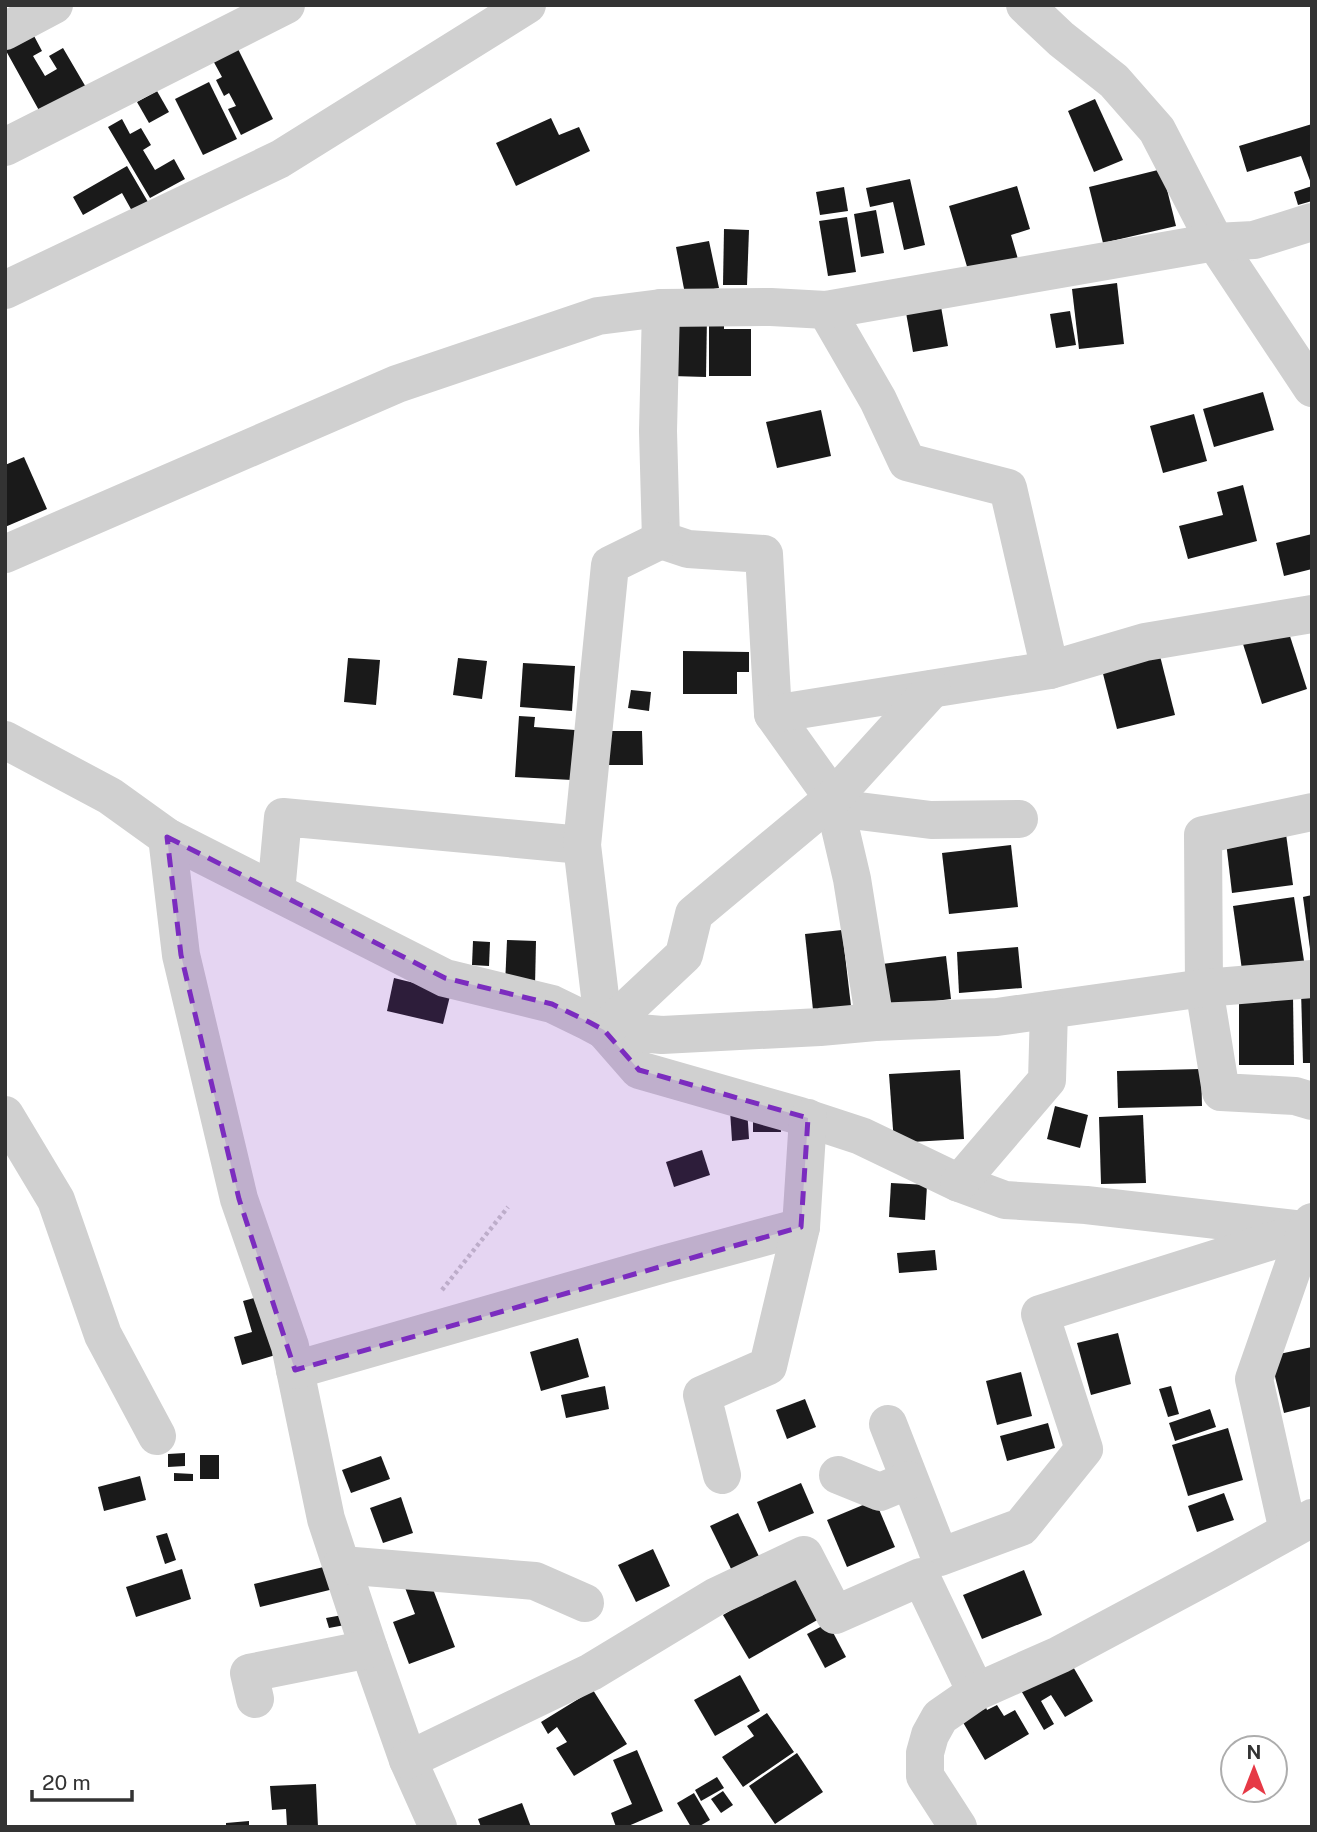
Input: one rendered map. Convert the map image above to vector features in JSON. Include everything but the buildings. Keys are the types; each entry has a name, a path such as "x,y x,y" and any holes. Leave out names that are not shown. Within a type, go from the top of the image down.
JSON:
{"street":[{"path":"5,31 54,5"},
{"path":"5,146 286,5"},
{"path":"5,290 280,159 527,5"},
{"path":"1025,5 1061,39 1114,81 1157,130 1215,242 1312,388"},
{"path":"5,554 397,384 598,316 660,308 771,307 826,310 1215,242 1254,240 1312,222"},
{"path":"660,308 660,540"},
{"path":"826,310 878,400 907,462 1008,488 1050,670"},
{"path":"875,1022 852,879 834,803 773,714 764,554 688,549 660,540 610,565 582,845 604,1030 639,1070 808,1118 861,1136 959,1183 1005,1200 1086,1205 1310,1228"},
{"path":"773,714 1050,670 1145,642 1312,614"},
{"path":"604,1030 684,955 694,914 834,803 932,689"},
{"path":"5,740 110,796 166,837 445,978 551,1004 604,1030 662,1035 997,1017 1204,988 1312,979"},
{"path":"834,803 930,820 1019,819"},
{"path":"1312,812 1203,835 1204,988 1221,1092 1295,1096 1312,1101"},
{"path":"275,892 283,817 582,845"},
{"path":"166,837 181,955 236,1185 290,1346 327,1519 408,1759 438,1827"},
{"path":"959,1183 1047,1080 1049,1010"},
{"path":"5,1115 56,1200 103,1335 157,1436"},
{"path":"722,1475 702,1395 768,1366 801,1227 808,1118"},
{"path":"295,1370 801,1227"},
{"path":"958,1827 925,1776 925,1754 930,1735 940,1717 976,1692 1059,1655 1300,1524 1254,1379 1310,1228"},
{"path":"408,1759 591,1672 715,1597 804,1555 835,1615 931,1567 1021,1527 1084,1449 1040,1314 1310,1228"},
{"path":"888,1424 909,1480 931,1567 976,1692"},
{"path":"838,1475 880,1492 909,1480"},
{"path":"342,1565 535,1581 585,1603"},
{"path":"256,1699 249,1673 369,1649"}],"path":[{"path":"402,1340 508,1208"}],"highlighted area":[{"path":"167,837 445,978 552,1004 604,1030 639,1070 808,1118 801,1227 295,1370 239,1199 181,955"}]}
